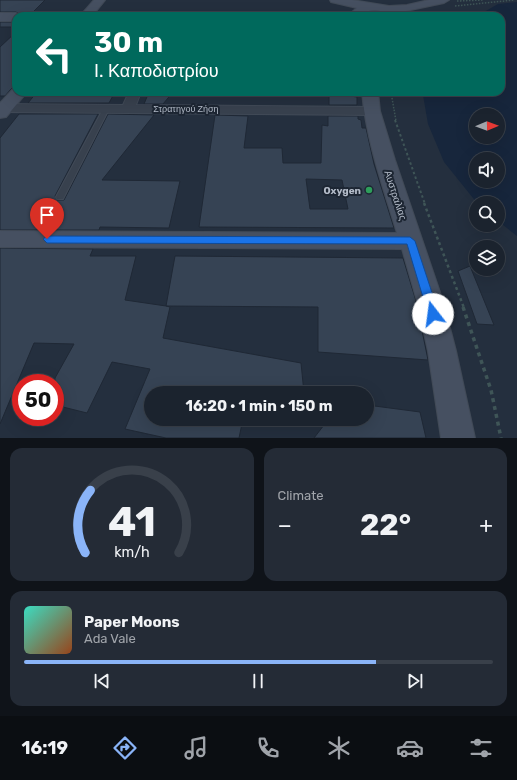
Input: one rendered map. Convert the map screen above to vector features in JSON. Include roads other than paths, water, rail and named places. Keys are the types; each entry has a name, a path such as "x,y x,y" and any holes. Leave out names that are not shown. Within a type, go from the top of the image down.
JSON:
{"street":[{"path":"90,12 100,0"},
{"path":"335,0 397,12 448,3"},
{"path":"359,12 360,10 372,7"},
{"path":"0,17 12,17"},
{"path":"2,110 15,96"},
{"path":"128,109 133,96"},
{"name":"Στρατηγού Ζήση","path":"2,110 128,109 376,97"},
{"name":"Αυστραλίας","path":"376,97 385,160 430,301 438,334 458,438"},
{"path":"0,239 410,241"}],"lane":[{"path":"60,197 106,109"}],"water":[{"path":"517,2 517,236 505,227 505,196 471,196 444,162 428,124 423,96 505,96 505,12 484,12 498,4"}],"place":[{"name":"Oxygen","path":"369,190"}]}
